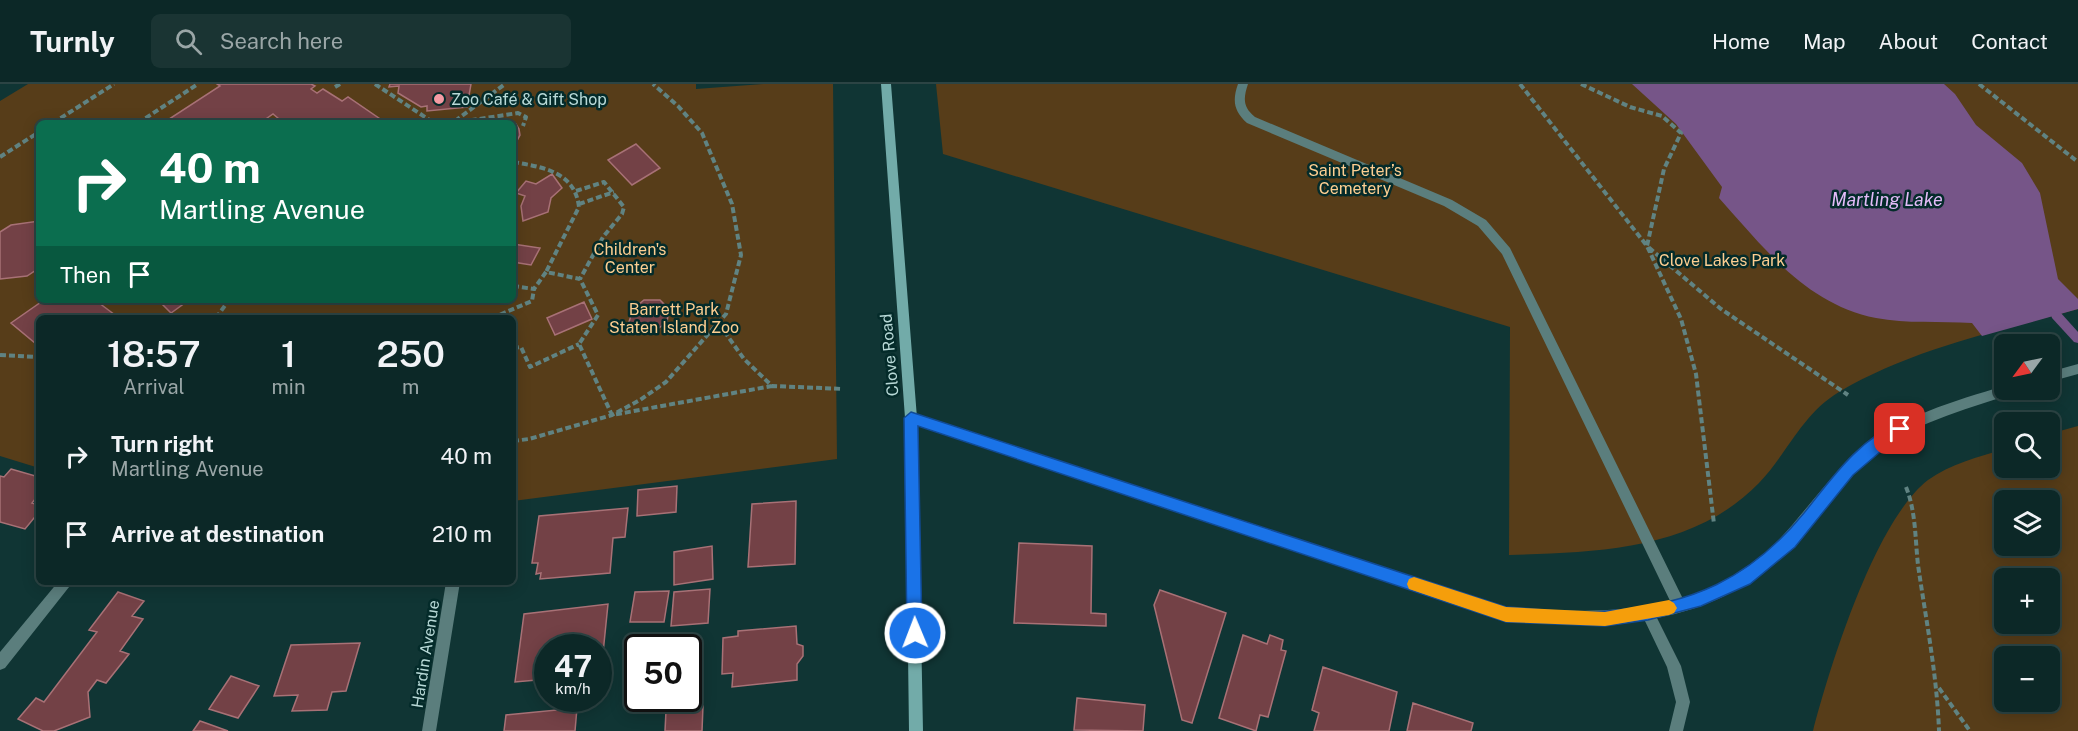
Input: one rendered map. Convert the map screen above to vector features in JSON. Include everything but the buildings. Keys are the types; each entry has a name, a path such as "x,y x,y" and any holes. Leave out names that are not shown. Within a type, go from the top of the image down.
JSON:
{"main road":[{"name":"Clove Road","path":"886,84 911,418 916,731"}],"street":[{"path":"1243,84 1237,100 1238,106 1251,120 1448,203 1482,223 1495,236 1506,251 1679,605"},
{"path":"2060,374 2078,369"},
{"path":"911,418 1506,615 1605,619 1648,613 1701,599 1745,579 1790,542 1848,470 1885,437 1929,414 1994,394"},
{"path":"0,663 64,585"},
{"name":"Hardin Avenue","path":"429,731 453,585"},
{"path":"1648,613 1674,666 1683,702 1676,731"}],"path":[{"path":"58,120 114,84"},
{"path":"143,120 198,84"},
{"path":"335,87 340,84"},
{"path":"375,84 429,120"},
{"path":"457,120 504,84"},
{"path":"612,415 640,400 666,382 719,324 726,314 741,255 732,204 702,133 678,106 652,84"},
{"path":"1520,84 1647,246 1721,309 1848,395"},
{"path":"1581,84 1630,107 1662,116 1681,134 1664,169 1647,246 1681,319 1696,374 1714,524"},
{"path":"1979,84 2078,162"},
{"path":"472,120 518,113 526,117 523,126"},
{"path":"0,157 36,134"},
{"path":"499,315 532,301 534,289 546,272 579,204 576,191 559,174 516,163"},
{"path":"576,191 604,182 624,207 622,214 603,237 580,279"},
{"path":"579,204 614,192"},
{"path":"546,272 580,279"},
{"path":"516,348 521,347 530,367 579,344 598,315 580,279"},
{"path":"516,286 534,289"},
{"path":"719,324 744,359 772,386"},
{"path":"579,344 612,415"},
{"path":"0,355 36,357"},
{"path":"516,441 612,415 772,386 843,389"},
{"path":"1906,487 1913,500 1918,561 1938,687 1940,731"},
{"path":"1938,687 1970,731"}],"green space":[{"name":"Barrett Park Staten Island Zoo","path":"28,84 696,84 696,89 763,84 833,84 837,459 516,501 516,315 36,315 36,467 0,456 0,101"},
{"name":"Clove Lakes Park","path":"936,84 2078,84 2078,309 1925,353 1895,364 1839,392 1815,411 1759,483 1733,505 1704,523 1674,535 1609,549 1509,555 1510,327 943,154"},
{"path":"2078,426 2078,731 1813,731 1857,596 1890,527 1909,500 1928,480 1965,462 1994,452 1994,478 2060,478 2060,431"}],"water":[{"name":"Martling Lake","path":"1632,84 1944,84 1955,94 1976,125 2022,163 2040,193 2058,279 2078,299 2078,309 1982,336 1972,323 1887,320 1851,311 1828,300 1788,272 1753,236 1719,198 1722,187 1676,124"}],"waterway":[{"path":"2056,315 2078,339"}],"slow traffic":[{"path":"1414,584 1506,615 1605,619 1669,608"}],"place":[{"name":"Zoo Café & Gift Shop","path":"439,99"}],"route":[{"path":"915,633 911,418 1506,615 1605,619 1648,613 1701,599 1745,579 1790,542 1848,470 1885,437 1900,429"}],"park label":[{"name":"Saint Peter’s Cemetery","path":"1355,179"},
{"name":"Children's Center","path":"630,258"}]}
